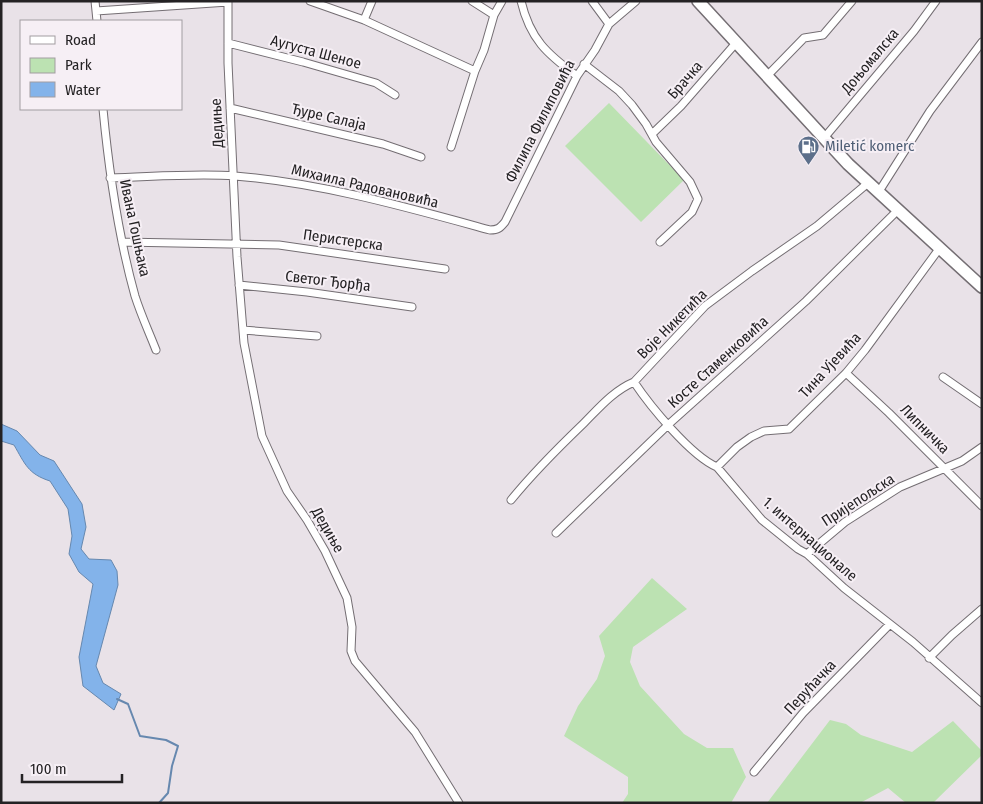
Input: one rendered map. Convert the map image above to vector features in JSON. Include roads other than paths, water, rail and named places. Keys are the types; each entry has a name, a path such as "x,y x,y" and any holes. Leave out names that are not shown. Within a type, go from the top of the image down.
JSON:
{"main road":[{"path":"701,2 736,43 868,183 982,287"}],"street":[{"path":"95,1 97,20"},
{"path":"310,1 364,20 475,71"},
{"path":"364,20 372,1"},
{"path":"472,1 494,14"},
{"path":"451,147 475,71 484,50 494,14 502,1"},
{"path":"521,1 530,29 538,42 557,62 577,76"},
{"path":"592,1 609,24"},
{"name":"Филипа Филиповића","path":"490,230 500,228 504,222 577,76 595,50 609,24 636,1"},
{"path":"767,76 804,38 823,35 852,1"},
{"name":"Доњомалска","path":"824,138 914,31 936,1"},
{"path":"96,11 228,2"},
{"name":"Дедиње","path":"228,2 230,108 239,285 244,343 262,436 287,491 317,535 344,590 352,617 351,651 355,661 415,732 459,803"},
{"path":"878,193 930,111 982,42"},
{"name":"Аугуста Шеное","path":"228,43 376,83 395,94"},
{"name":"Брачка","path":"652,134 681,106 736,43"},
{"path":"584,64 619,91 632,105 656,142 690,182 698,199 692,212 660,242"},
{"name":"Ђуре Салаја","path":"230,108 383,144 421,157"},
{"name":"Ивана Гошњака","path":"103,110 110,178 122,242 136,298 156,350"},
{"name":"Михаила Радовановића","path":"110,178 233,176 279,181 342,191 490,230"},
{"name":"Воје Никетића","path":"511,500 535,471 610,397 621,388 634,382 705,306 817,226 868,183"},
{"name":"Косте Стаменковића","path":"556,533 669,424 806,301 897,211"},
{"path":"122,242 228,245 237,243"},
{"name":"Перистерска","path":"237,243 280,245 444,269"},
{"name":"Тина Ујевића","path":"717,467 737,447 751,437 764,431 788,429 846,373 939,249"},
{"name":"Светог Ђорђа","path":"239,285 307,292 412,307"},
{"path":"243,330 317,336"},
{"name":"Липничка","path":"846,373 982,506"},
{"path":"943,377 982,404"},
{"name":"1. интернационале","path":"634,382 646,401 700,457 707,463 717,467 762,520 807,554 844,588 890,624 982,703"},
{"name":"Пријепољска","path":"807,554 845,522 900,487 962,461 982,447"},
{"path":"929,658 982,609"},
{"name":"Перућачка","path":"754,772 803,713 890,624"}],"water":[{"path":"1,424 17,431 40,455 54,461 82,504 86,527 81,549 89,559 111,560 117,571 118,585 96,666 103,683 121,694 114,710 83,686 79,657 93,584 79,572 69,554 72,536 68,509 50,481 28,468 14,445 1,441"}],"waterway":[{"path":"117,699 128,704 140,736 166,740 178,746 172,766 168,793 159,803"}],"place":[{"name":"Miletić komerc","path":"809,165"}]}
